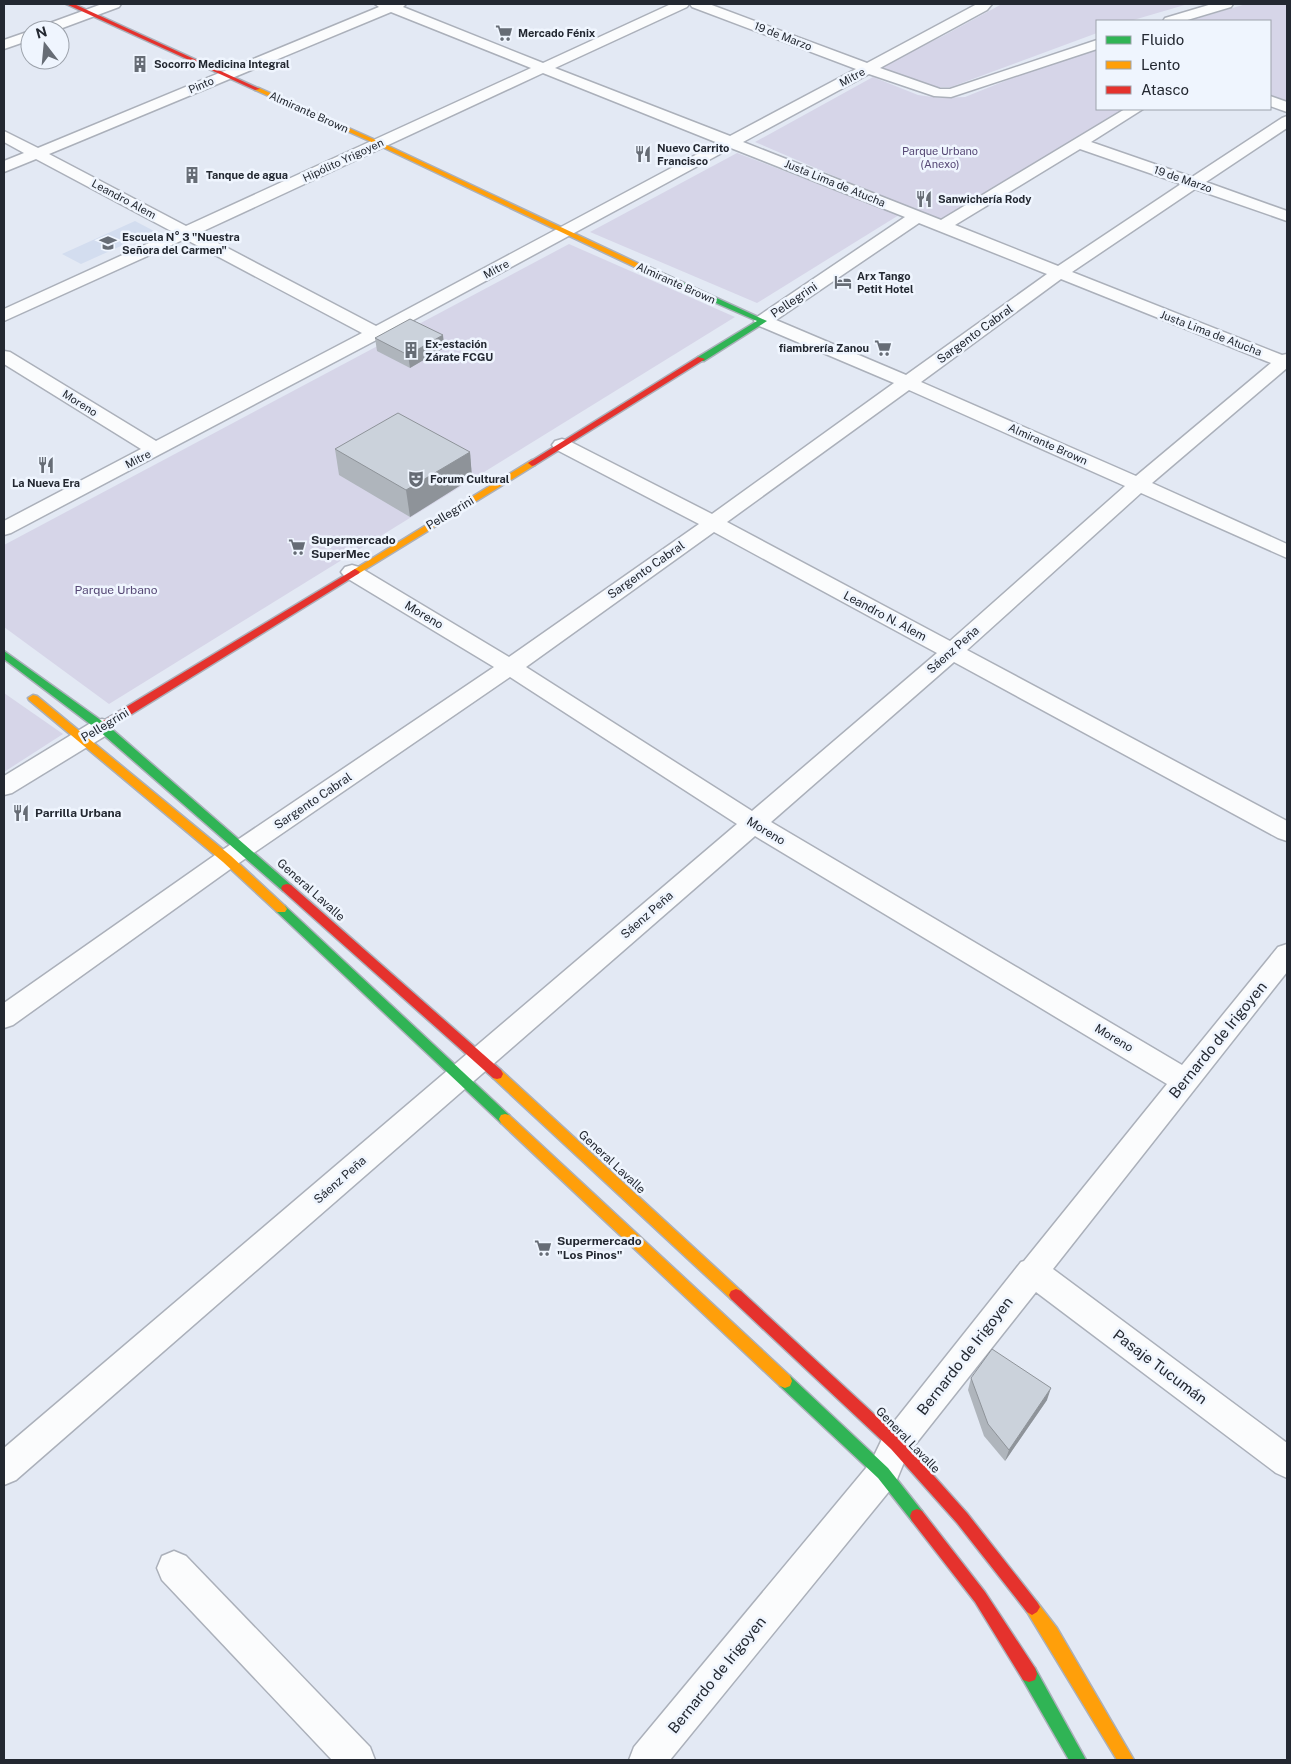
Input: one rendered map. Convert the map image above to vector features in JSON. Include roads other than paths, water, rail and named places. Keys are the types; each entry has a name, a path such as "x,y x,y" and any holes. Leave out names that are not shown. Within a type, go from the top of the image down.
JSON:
{"main road":[{"name":"Almirante Brown","path":"69,4 378,143 558,229 762,321"},
{"name":"Pellegrini","path":"92,732 762,321"},
{"name":"General Lavalle","path":"4,654 235,854 470,1068 890,1458 1016,1652 1078,1760"},
{"name":"General Lavalle","path":"27,694 92,732 235,854 470,1068 890,1458 962,1518 1011,1579 1051,1634 1126,1760"}],"street":[{"path":"70,20 114,4"},
{"name":"Hipólito Yrigoyen","path":"4,316 682,4"},
{"name":"19 de Marzo","path":"696,4 928,90 951,93 1096,44"},
{"name":"Mitre","path":"862,66 968,4"},
{"name":"Mitre","path":"4,529 149,445 862,66 985,4"},
{"path":"1173,20 1226,4"},
{"name":"Justa Lima de Atucha","path":"391,5 541,68 722,140 1286,361"},
{"name":"Pinto","path":"4,167 391,5"},
{"path":"4,45 20,39"},
{"path":"1271,100 1287,108"},
{"path":"942,226 1133,110"},
{"name":"Sargento Cabral","path":"4,1017 235,854 510,666 713,523 1059,273 1287,121"},
{"name":"Leandro Alem","path":"4,136 368,329"},
{"name":"19 de Marzo","path":"1079,143 1287,216"},
{"name":"Pellegrini","path":"762,321 918,216"},
{"name":"Almirante Brown","path":"762,321 908,382 1287,552"},
{"name":"Moreno","path":"4,356 149,445"},
{"name":"Sáenz Peña","path":"4,1469 952,652 1139,484 1286,361"},
{"name":"Mitre","path":"4,512 149,445"},
{"name":"Leandro N. Alem","path":"562,445 713,523 1287,832"},
{"name":"Moreno","path":"352,572 510,666 753,823 1186,1081"},
{"name":"Pellegrini","path":"4,787 92,732"},
{"name":"Bernardo de Irigoyen","path":"647,1760 890,1458 1032,1271 1287,954"},
{"name":"Pasaje Tucumán","path":"1032,1271 1287,1462"},
{"path":"174,1568 357,1760"}],"place":[{"name":"Mercado Fénix","path":"504,33"},
{"name":"Socorro Medicina Integral","path":"140,64"},
{"name":"Nuevo Carrito Francisco","path":"643,154"},
{"name":"Tanque de agua","path":"192,175"},
{"name":"Sanwichería Rody","path":"924,199"},
{"name":"Escuela N° 3 \"Nuestra Señora del Carmen\"","path":"108,243"},
{"name":"Arx Tango Petit Hotel","path":"843,282"},
{"name":"fiambrería Zanou","path":"883,348"},
{"name":"Ex-estación Zárate FCGU","path":"411,350"},
{"name":"La Nueva Era","path":"46,465"},
{"name":"Forum Cultural","path":"416,479"},
{"name":"Supermercado SuperMec","path":"297,547"},
{"name":"Parrilla Urbana","path":"21,813"},
{"name":"Supermercado \"Los Pinos\"","path":"543,1248"}],"park label":[{"name":"Parque Urbano (Anexo)","path":"940,157"},
{"name":"Parque Urbano","path":"116,590"}]}
